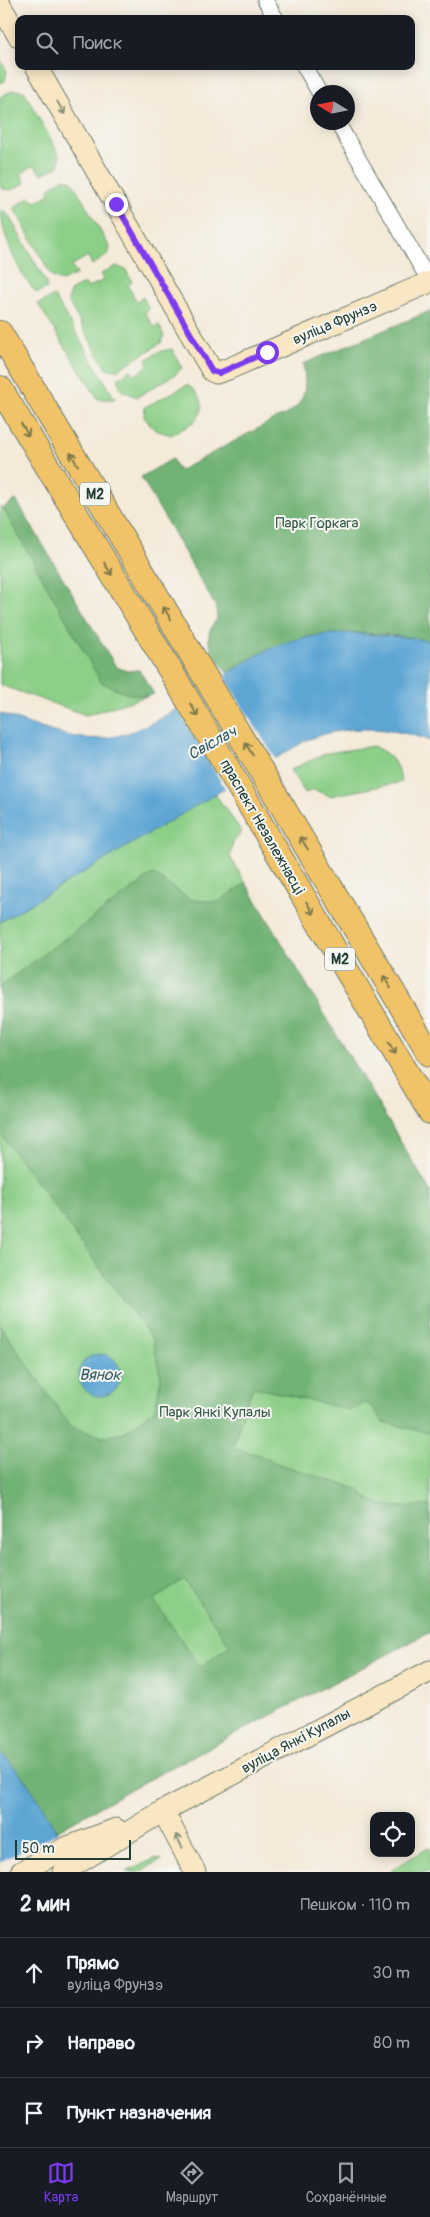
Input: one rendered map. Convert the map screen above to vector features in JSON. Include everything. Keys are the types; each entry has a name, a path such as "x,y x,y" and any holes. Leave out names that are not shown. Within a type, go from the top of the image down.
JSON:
{"main road":[{"name":"праспект Незалежнасці","path":"0,332 111,522 193,654 430,1054"},
{"name":"праспект Незалежнасці","path":"0,388 169,668 430,1112"}],"street":[{"path":"265,0 274,15"},
{"path":"0,5 15,30"},
{"name":"вуліца Фрунзэ","path":"38,70 212,371 219,373 430,282"},
{"path":"306,70 315,85"},
{"path":"342,130 430,282"},
{"name":"вуліца Янкі Купалы","path":"21,1872 68,1862 430,1671"},
{"path":"163,1811 195,1872"}],"green space":[{"path":"0,59 7,71 5,81 0,83"},
{"path":"13,90 24,91 60,156 58,167 41,174 34,165 21,174 25,183 11,190 2,189 0,185 0,97"},
{"path":"64,178 72,181 110,248 108,255 92,265 88,256 71,266 77,274 62,281 52,277 14,208 29,197 36,202 50,194 49,188"},
{"path":"1,209 9,216 46,282 47,288 37,293 24,277 7,241"},
{"path":"116,266 126,270 132,282 128,286 137,302 143,297 149,309 145,313 154,327 159,325 164,336 161,343 117,370 106,369 68,301 70,291 85,283 87,288 104,280 101,274"},
{"path":"54,296 115,399 98,399 38,304"},
{"name":"Парк Горкага","path":"430,311 430,641 376,634 339,633 320,635 285,643 256,656 227,673 213,652 209,640 209,634 217,619 216,607 141,477 172,459 179,471 284,416 300,403 303,397 305,378 303,364"},
{"path":"172,349 182,368 176,374 137,397 121,390 118,379 130,370 136,375 148,365 146,360 158,352"},
{"path":"187,385 195,391 200,399 202,406 198,417 188,426 171,435 155,430 144,417 145,407"},
{"path":"16,500 116,667 127,671 139,670 154,694 86,715 0,685 0,506 3,508"},
{"path":"16,500 116,667 127,671 139,670 154,694 147,696 134,695 101,682 3,508"},
{"path":"373,746 390,756 402,782 330,796 314,790 305,793 290,770 327,753"},
{"name":"Парк Янкі Купалы","path":"215,794 242,832 233,842 230,857 430,1191 430,1632 134,1787 56,1831 38,1800 17,1770 0,1753 0,922"},
{"name":"Парк Янкі Купалы","path":"153,874 191,900 218,902 246,883 430,1191 430,1433 382,1422 373,1408 366,1403 350,1410 253,1387 233,1448 259,1455 276,1463 357,1489 370,1500 379,1504 430,1506 430,1632 134,1787 56,1831 25,1779 0,1753 0,1325 70,1426 103,1437 125,1432 155,1409 161,1378 153,1340 0,1133 0,986","holes":["184,1580 230,1646 200,1667 154,1600"]},
{"path":"430,1847 430,1872 392,1872 391,1870"},
{"path":"156,1858 161,1860 140,1872 126,1872"}],"water":[{"name":"Свіслач","path":"351,633 430,641 430,741 400,732 368,729 335,732 305,741 0,922 0,713 62,734 84,738 108,738 132,731 180,707 269,649 309,637"},
{"name":"Вянок","path":"100,1354 115,1360 121,1375 115,1390 100,1396 85,1390 79,1375 85,1360"},
{"path":"0,1753 13,1765 44,1808 76,1872 0,1872"}],"pier":[{"path":"222,674 277,761 226,790 176,706"},
{"path":"57,1833 77,1872 0,1872 0,1862"}],"route":[{"path":"116,204 212,371 219,373 267,352"}]}
